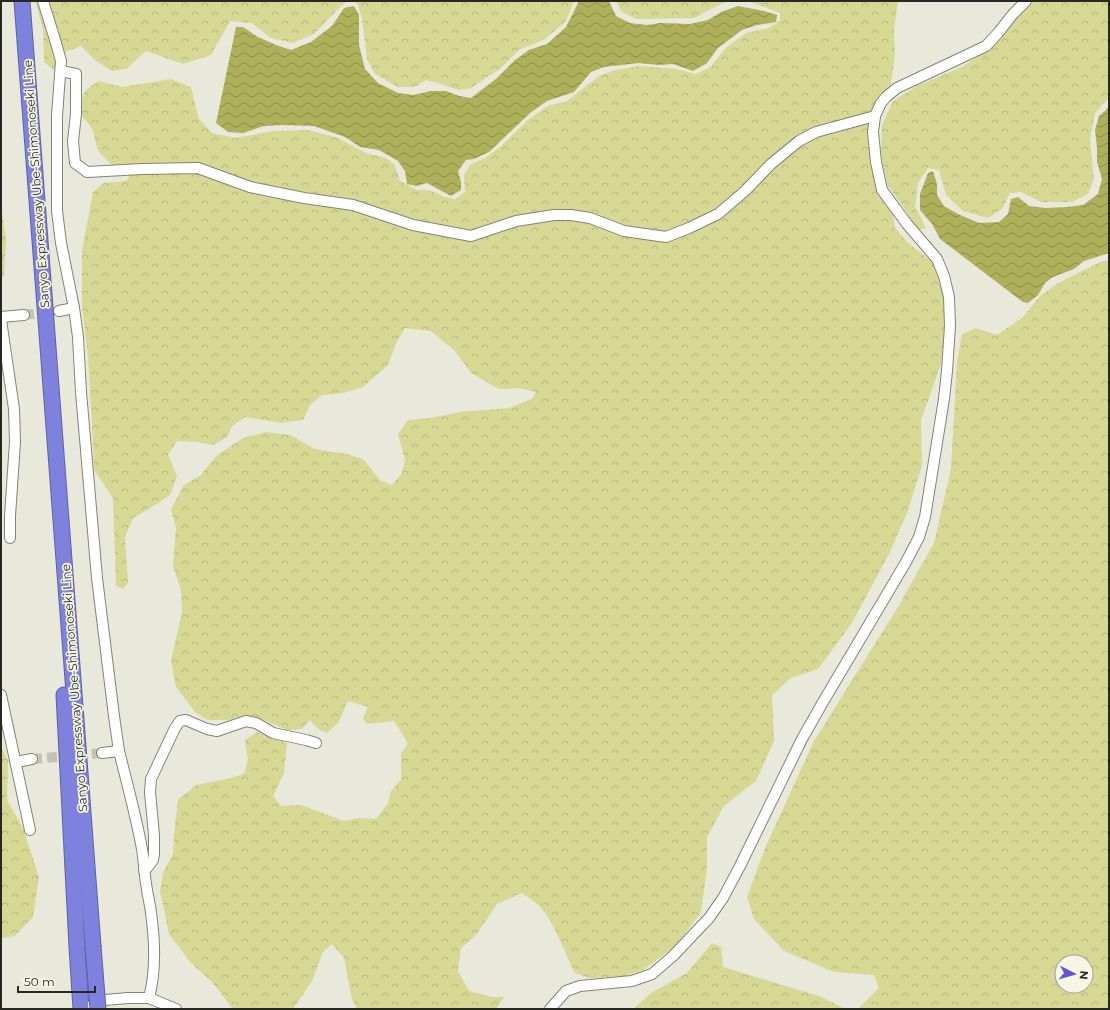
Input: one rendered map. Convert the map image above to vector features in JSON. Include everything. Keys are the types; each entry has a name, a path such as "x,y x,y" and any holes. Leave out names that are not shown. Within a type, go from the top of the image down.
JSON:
{"highway":[{"name":"Sanyo Expressway Ube-Shimonoseki Line","path":"22,1 98,1009"},
{"name":"Sanyo Expressway Ube-Shimonoseki Line","path":"49,366 77,947 82,1009"}],"street":[{"path":"43,1 61,62 57,116 57,212 78,337 81,392 97,578 113,708 119,751 136,819 142,851 145,882 151,912 154,941 154,962 149,998"},
{"path":"550,1009 566,991 580,986 632,981 652,974 673,956 709,918 723,898 740,866 802,739 906,562 919,537 924,516 948,371 950,326 949,297 944,276 937,259 907,224 882,190 876,162 874,132 875,116 881,103 897,88 986,46 1026,1"},
{"path":"60,71 76,74 74,141 75,162 88,172 198,168 250,187 304,198 354,205 413,225 470,236 516,221 554,215 571,215 590,218 624,231 666,237 718,214 745,191 771,164 799,141 816,132 875,116"},
{"path":"59,311 74,308"},
{"path":"1,317 24,315"},
{"path":"1,320 14,409 15,442 10,538"},
{"path":"1,695 30,830"},
{"path":"144,869 147,868 153,860 154,854 154,834 150,792 151,779 175,728 180,721 186,720 207,729 217,731 246,721 256,723 273,732 316,743"},
{"path":"102,753 119,751"},
{"path":"16,762 32,759"},
{"path":"82,1009 105,1000 128,998 149,998 176,1009"}],"green space":[{"path":"35,1 346,1 314,34 293,43 271,38 252,23 230,21 211,55 183,64 146,51 126,69 112,71 96,61 81,46 65,52 54,70 44,62 43,29"},
{"path":"352,1 574,1 566,21 545,39 519,50 501,68 471,88 459,90 426,80 415,87 398,87 375,74 367,59 362,18 357,3"},
{"path":"616,1 727,1 694,18 636,19 621,11"},
{"path":"748,1 898,1 894,31 895,54 891,84 876,102 872,139 872,170 880,195 892,209 895,228 908,243 934,263 945,289 949,313 941,364 921,420 922,466 907,513 890,552 852,623 818,669 791,678 772,695 774,741 756,781 724,806 707,837 707,868 701,912 677,945 643,970 625,976 590,978 575,973 547,916 538,905 522,893 497,904 477,934 461,948 458,971 469,991 492,997 504,997 496,1009 357,1009 352,999 344,958 332,944 323,952 312,981 293,1009 233,1009 212,982 191,963 169,934 160,891 163,872 173,854 178,800 196,785 244,774 248,760 245,740 257,732 287,743 284,773 273,796 281,806 301,805 344,821 358,818 376,819 388,803 391,791 401,780 401,754 408,743 394,721 367,724 363,718 368,707 348,701 338,723 327,733 318,729 310,720 302,729 287,730 261,719 244,715 229,720 208,720 196,713 176,687 171,660 182,612 181,590 173,566 176,528 171,510 183,486 201,475 216,456 243,438 266,432 290,435 315,449 347,454 363,459 380,480 392,485 402,473 405,460 398,434 408,420 430,418 461,412 509,408 532,399 536,392 519,388 499,389 471,373 455,351 431,331 405,328 396,343 388,365 363,387 343,393 322,395 310,405 303,420 282,423 245,417 232,426 227,437 213,445 197,442 177,441 168,455 177,476 170,495 133,518 125,537 128,583 123,589 116,586 113,498 94,470 88,356 82,307 82,251 93,192 104,183 127,181 131,171 116,169 98,151 92,128 81,115 85,91 99,81 122,87 171,79 191,87 199,119 212,133 235,138 273,131 308,130 338,138 366,153 386,158 395,165 400,181 417,190 429,190 445,197 455,199 465,192 464,175 470,165 485,158 500,147 529,119 548,106 567,101 599,76 615,70 640,66 675,69 696,74 710,67 727,47 746,33 769,28 780,20 780,13"},
{"path":"1035,1 1109,1 1109,98 1095,113 1090,139 1094,179 1088,194 1072,202 1041,202 1021,192 1010,193 1002,209 988,218 963,211 946,195 939,170 928,168 918,183 915,207 926,228 918,230 888,186 881,156 882,125 893,101 919,85 962,67 992,47 1023,9"},
{"path":"1,207 6,239 4,275 1,277"},
{"path":"1109,260 1109,1009 858,1009 879,988 874,975 834,972 784,951 754,919 747,897 766,846 814,741 898,607 934,543 951,469 957,361 962,334 976,328 997,335 1023,317 1039,297 1058,283 1100,262"},
{"path":"1,746 8,761 7,800 23,828 39,877 33,917 15,936 1,938"},
{"path":"712,943 721,947 723,967 819,996 846,1009 633,1009 651,993 687,973"}],"water":[{"path":"579,1 609,1 616,16 630,23 647,25 660,23 690,24 708,20 721,12 738,6 777,15 776,22 757,25 742,30 718,48 707,63 693,71 673,64 659,65 639,63 604,67 591,72 574,92 547,101 530,113 489,152 474,159 466,160 458,171 461,182 461,190 451,196 427,183 417,186 407,184 405,171 398,161 379,150 360,147 345,137 314,126 264,126 243,133 228,132 216,123 236,27 243,27 258,37 291,50 311,42 332,26 344,8 354,6 359,15 359,45 365,69 378,83 398,93 414,95 430,91 446,91 459,96 471,98 497,78 515,60 529,50 547,44 566,27"},
{"path":"1109,106 1109,253 1084,261 1074,269 1053,277 1045,283 1038,295 1028,303 1023,302 940,239 932,224 920,210 920,194 928,173 933,171 937,184 937,195 944,206 979,223 999,222 1008,214 1011,199 1018,197 1029,206 1045,208 1083,205 1098,194 1102,179 1097,162 1095,130 1099,116"}],"tunnel":[{"path":"24,315 50,312"},
{"path":"32,759 102,753"}]}
